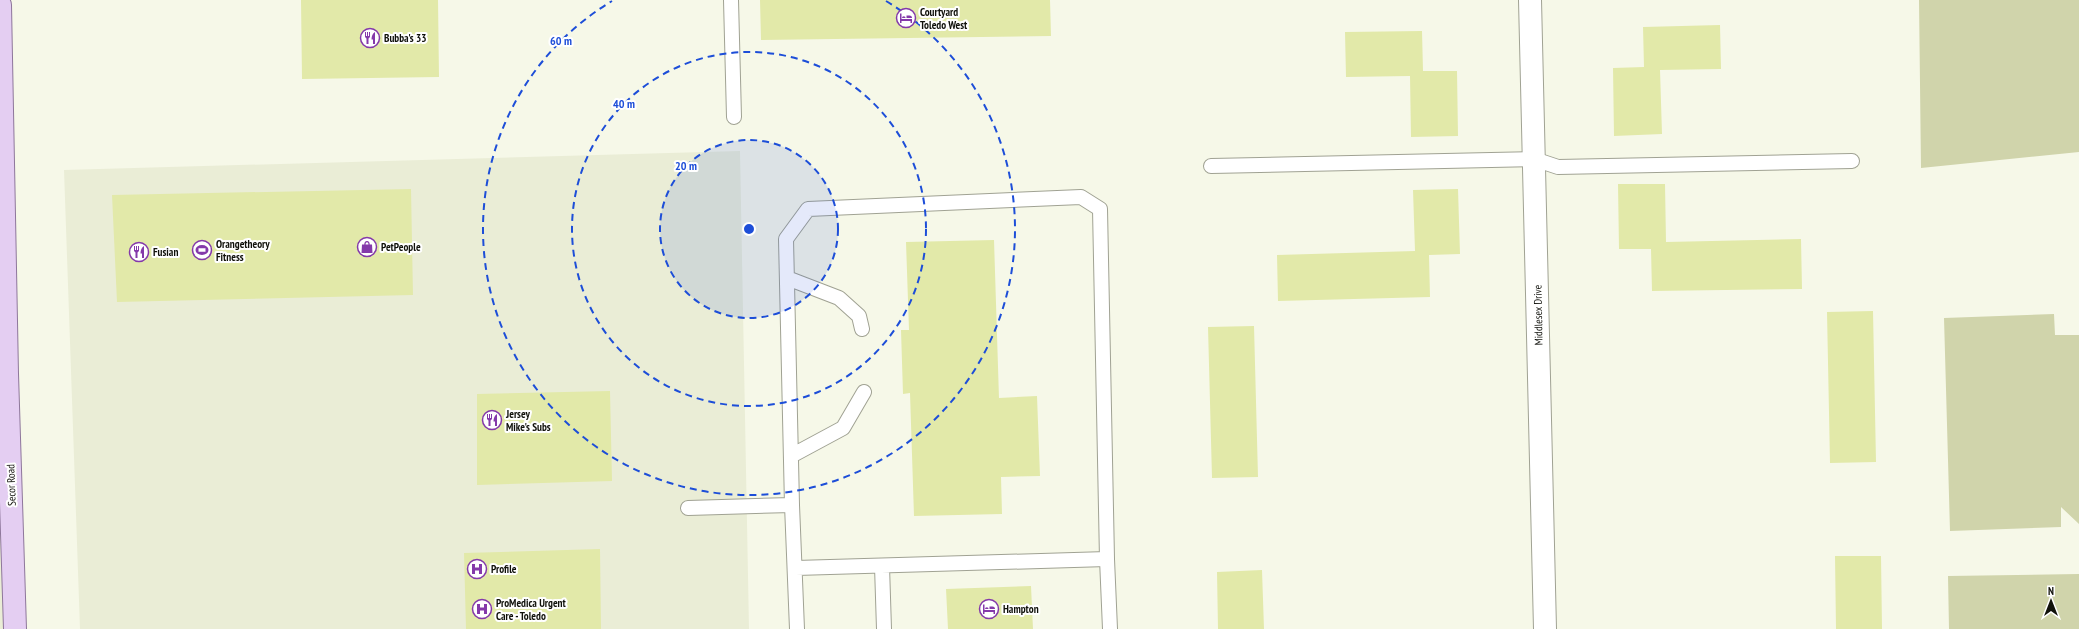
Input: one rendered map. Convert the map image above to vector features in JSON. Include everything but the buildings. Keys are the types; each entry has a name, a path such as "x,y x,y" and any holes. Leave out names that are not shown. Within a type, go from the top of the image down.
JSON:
{"main road":[{"name":"Secor Road","path":"0,5 5,451 15,629"}],"street":[{"name":"Middlesex Drive","path":"1530,0 1546,629"}],"lane":[{"path":"731,0 734,117"},
{"path":"1211,166 1534,159 1558,167 1852,160"},
{"path":"797,629 796,568 792,505 786,239 808,209 1082,198 1100,209 1107,559 1110,629"},
{"path":"787,278 839,298 859,316 862,329"},
{"path":"791,456 843,428 864,392"},
{"path":"688,508 792,505"},
{"path":"796,568 1107,559"},
{"path":"882,566 884,629"}],"shaded area":[{"path":"740,151 749,629 80,629 64,170"},
{"path":"0,525 4,629 0,629"}],"green space":[{"path":"1919,0 2079,0 2079,152 1921,168"},
{"path":"2054,314 2055,335 2079,335 2079,524 2061,507 2061,527 1950,531 1944,318"},
{"path":"2079,574 2079,629 1949,629 1948,576"}],"place":[{"name":"Courtyard Toledo West","path":"906,18"},
{"name":"Bubba's 33","path":"370,38"},
{"name":"PetPeople","path":"367,247"},
{"name":"Orangetheory Fitness","path":"202,250"},
{"name":"Fusian","path":"139,252"},
{"name":"Jersey Mike's Subs","path":"492,420"},
{"name":"Profile","path":"477,569"},
{"name":"ProMedica Urgent Care - Toledo","path":"482,609"},
{"name":"Hampton","path":"989,609"}]}
